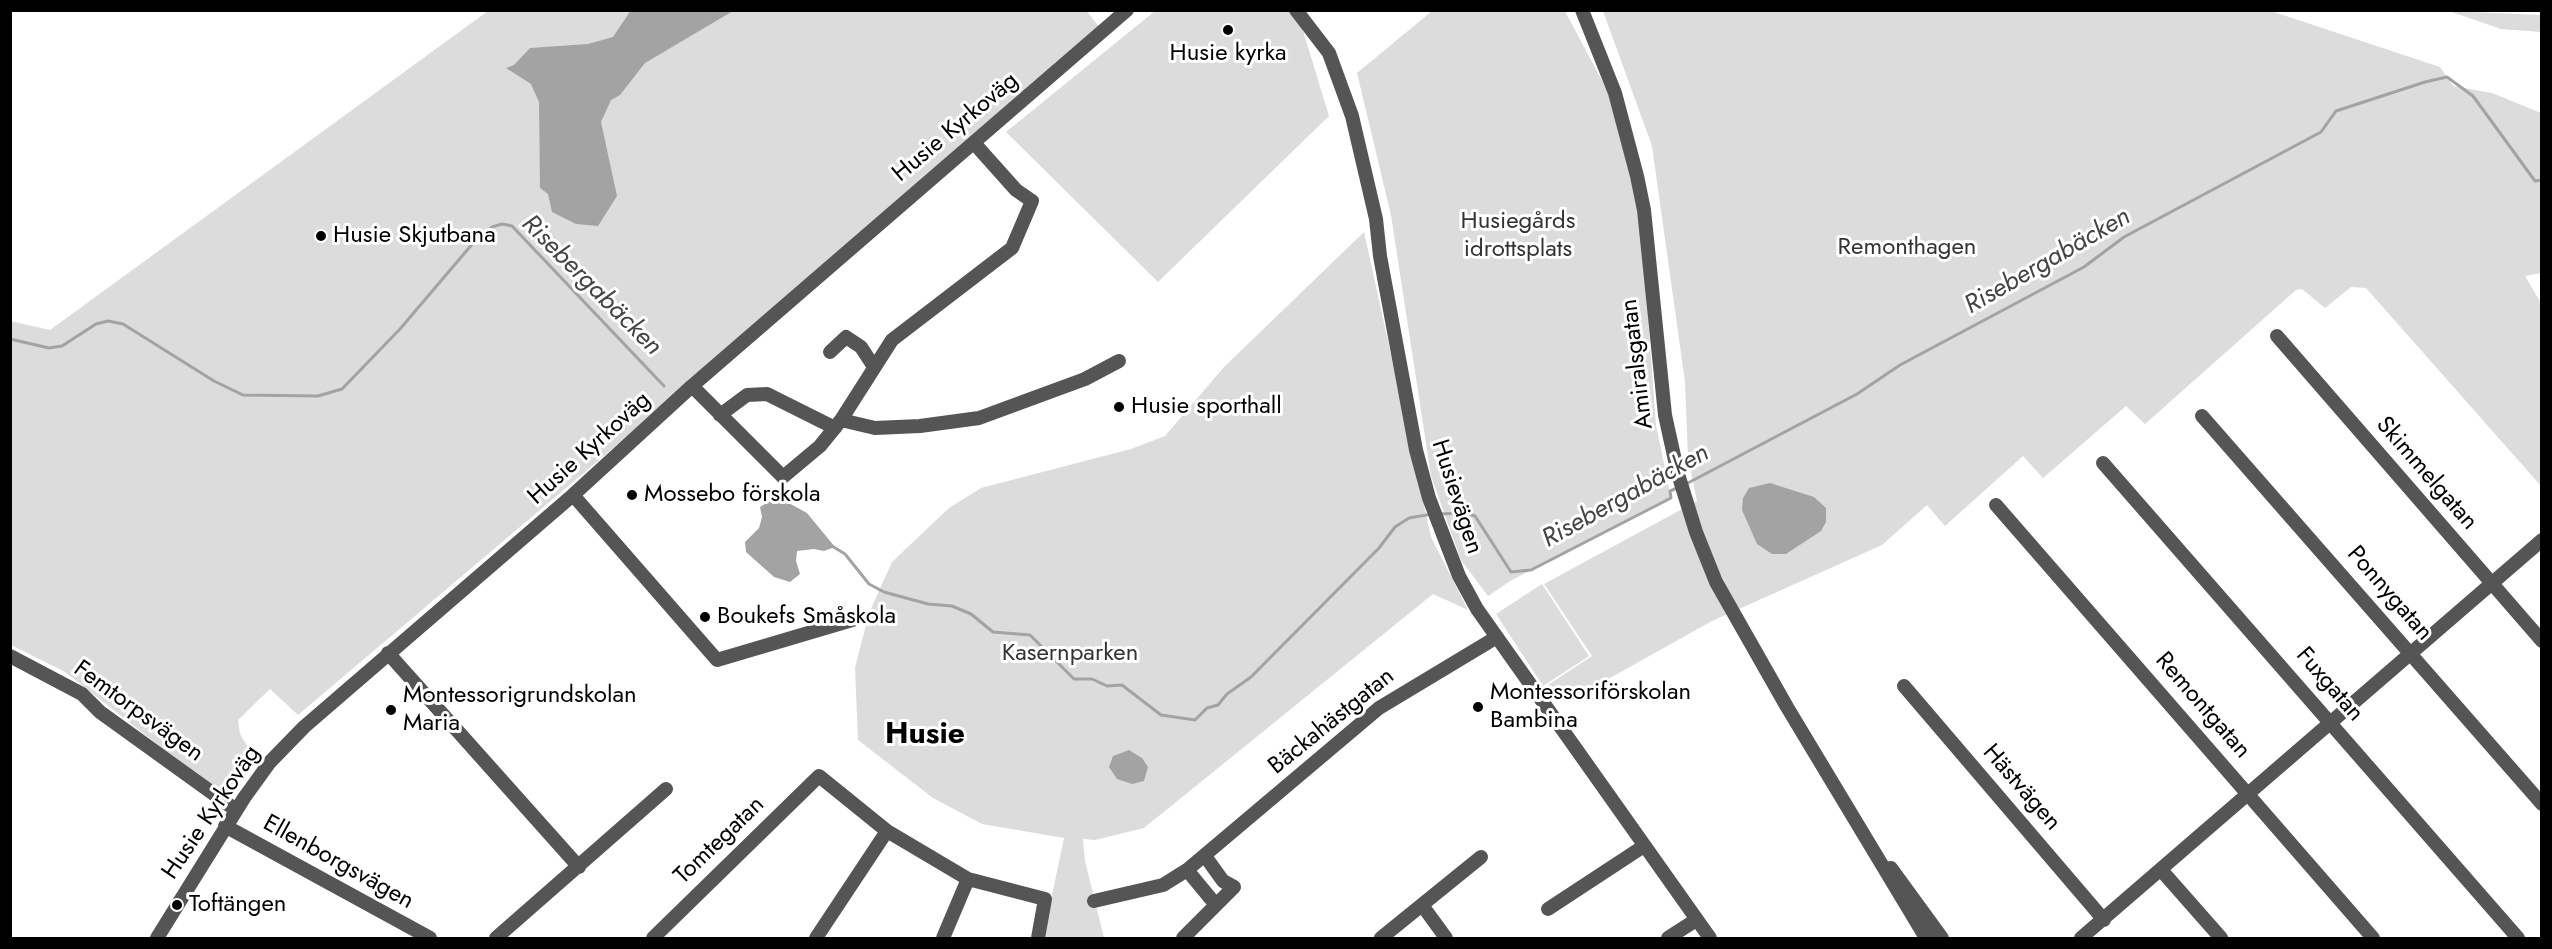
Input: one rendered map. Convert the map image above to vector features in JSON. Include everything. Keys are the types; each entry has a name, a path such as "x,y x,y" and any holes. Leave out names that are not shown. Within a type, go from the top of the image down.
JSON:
{"street":[{"name":"Husie Kyrkoväg","path":"158,939 225,826 270,762 289,742 388,653 445,608 573,495 692,386 1127,10"},
{"name":"Husievägen","path":"1296,10 1329,53 1352,116 1376,219 1380,256 1416,450 1440,531 1459,576 1497,637 1710,939"},
{"name":"Amiralsgatan","path":"1582,10 1615,93 1637,176 1644,210 1665,415 1689,512 1716,582 1926,939"},
{"path":"692,386 783,477 820,446 838,424 874,367 899,334 1012,248 1032,201 1016,190 974,143"},
{"name":"Skimmelgatan","path":"2277,336 2541,641"},
{"path":"830,352 846,337 861,347 874,367"},
{"path":"720,415 747,395 767,394 838,424 875,428 920,426 979,418 1085,379 1119,361"},
{"name":"Ponnygatan","path":"2202,416 2541,804"},
{"name":"Fuxgatan","path":"2103,463 2518,939"},
{"path":"573,495 717,660 859,618"},
{"name":"Remontgatan","path":"1996,505 2373,939"},
{"path":"2088,936 2103,920 2541,540"},
{"name":"Bäckahästgatan","path":"1094,901 1163,885 1187,870 1379,708 1497,637"},
{"path":"388,653 579,867"},
{"name":"Femtorpsvägen","path":"10,656 82,694 100,712 236,810"},
{"name":"Hästvägen","path":"1904,686 2103,920"},
{"name":"Tomtegatan","path":"653,939 819,776 887,831"},
{"path":"496,939 666,789"},
{"name":"Amiralsgatan","path":"1855,821 1942,939"},
{"name":"Ellenborgsvägen","path":"225,826 430,939"},
{"path":"816,939 887,831 968,879 1045,899 1038,939"},
{"path":"1548,909 1644,846"},
{"path":"1183,939 1234,887 1223,880 1205,856"},
{"path":"1381,939 1481,857"},
{"path":"1187,870 1216,905"},
{"path":"2162,871 2221,939"},
{"path":"943,939 968,879"},
{"path":"1422,905 1446,939"},
{"path":"1668,939 1696,920"}],"green space":[{"path":"1086,10 1100,28 946,166 298,715 270,689 238,720 240,734 257,762 226,798 65,672 11,645 10,321 50,330 488,11"},
{"path":"1155,11 1289,11 1301,24 1329,116 1158,282 1006,132"},
{"name":"Husiegårds idrottsplats","path":"1432,11 1565,11 1608,92 1640,211 1656,425 1671,498 1512,580 1488,596 1461,560 1431,476 1391,215 1357,73"},
{"name":"Remonthagen","path":"1603,11 2271,11 2440,67 2453,86 2492,93 2541,113 2541,273 2525,276 2541,303 2541,486 2366,288 2351,287 2325,308 2302,289 2296,290 2145,424 2126,406 2043,478 2023,456 1945,526 1927,505 1882,545 1712,621 1567,702 1545,687 1592,656 1544,584 1697,501 1688,458 1685,382 1652,146"},
{"path":"2449,11 2541,15 2541,32 2501,29"},
{"name":"Kasernparken","path":"1364,232 1431,537 1468,610 1433,594 1144,828 1095,840 1083,839 1085,861 1104,938 1043,938 1064,838 982,824 933,798 858,740 855,668 869,613 892,562 949,508 981,488 1131,449 1165,436 1224,367"},
{"path":"1542,584 1589,656 1543,686 1496,614"}],"shaded area":[{"path":"631,10 733,11 645,63 620,95 611,100 601,122 617,196 598,226 576,224 552,212 548,194 540,188 539,102 531,84 506,68 514,65 530,48 588,44 613,37"},
{"path":"1770,483 1814,497 1826,508 1826,522 1821,531 1786,554 1772,554 1757,544 1742,510 1743,498 1749,488"},
{"path":"778,488 785,501 807,513 835,547 824,551 814,549 797,551 796,561 800,574 790,582 774,577 746,552 745,542 759,528 762,517 760,507 770,501 768,494"},
{"path":"1129,750 1142,758 1148,767 1144,781 1132,784 1117,779 1109,767 1113,756"}],"waterway":[{"name":"Risebergabäcken","path":"1686,484 1857,394 1900,365 2084,267 2124,237 2321,132 2336,111 2447,77 2473,96 2535,181 2542,180"},
{"name":"Risebergabäcken","path":"10,339 49,348 62,346 96,324 108,321 123,324 214,381 243,395 318,396 342,389 400,329 474,242 492,227 502,224 512,226 664,386"},
{"name":"Risebergabäcken","path":"1438,514 1465,513 1475,516 1511,572 1531,570 1671,498 1670,491 1677,488"},
{"name":"Risebergabäcken","path":"832,546 845,554 869,584 884,592 928,604 952,606 971,614 993,632 1030,635 1074,679 1092,679 1107,686 1122,685 1161,715 1195,720 1207,708 1218,705 1227,694 1251,677 1379,548 1395,527 1409,518 1432,514"}],"place":[{"name":"Husie kyrka","path":"1228,30"},
{"name":"Husie Skjutbana","path":"321,236"},
{"name":"Husie sporthall","path":"1119,407"},
{"name":"Mossebo förskola","path":"632,495"},
{"name":"Boukefs Småskola","path":"705,617"},
{"name":"Montessoriförskolan Bambina","path":"1478,707"},
{"name":"Montessorigrundskolan Maria","path":"391,710"},
{"name":"Toftängen","path":"177,905"}],"district":[{"name":"Husie","path":"925,736"}]}
